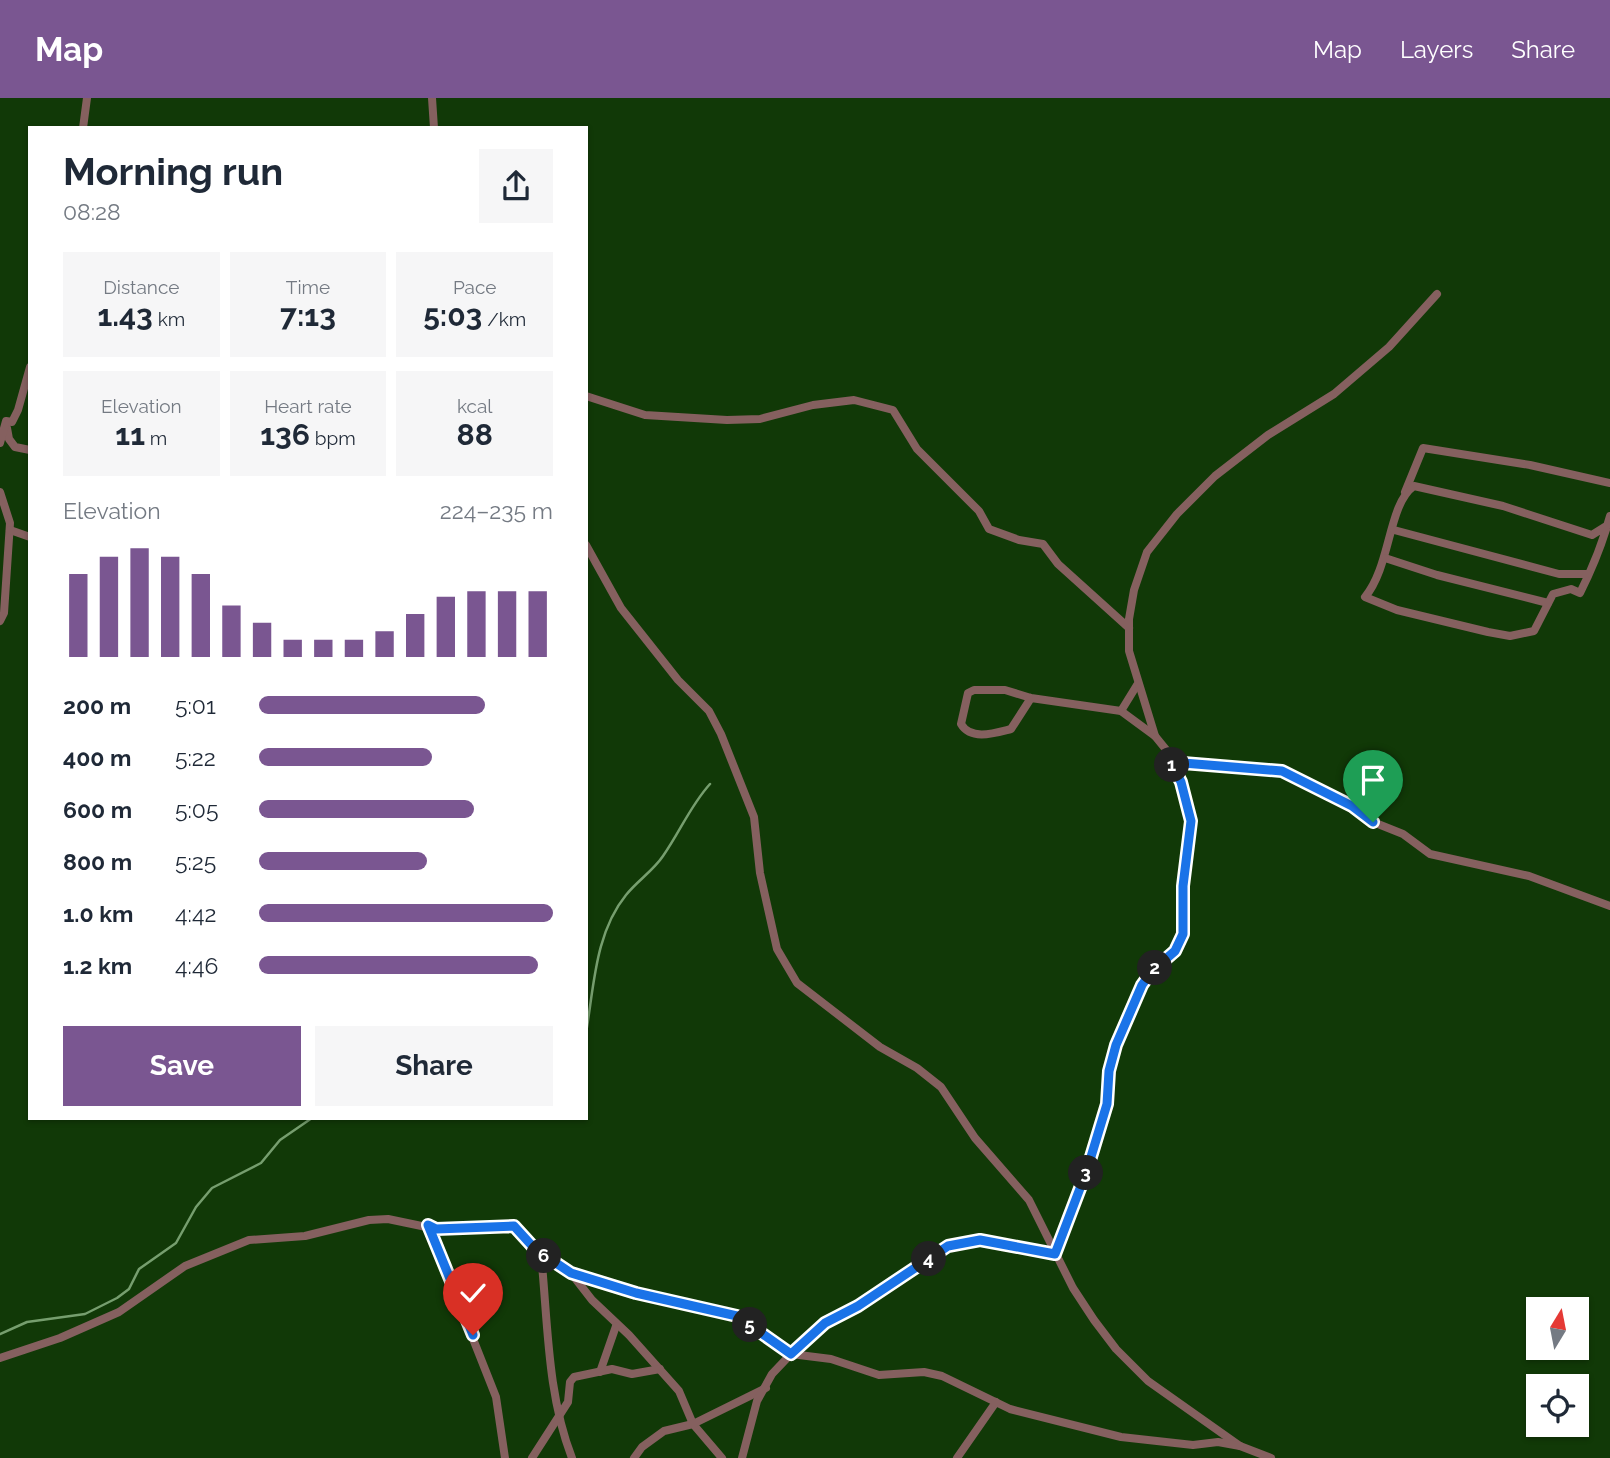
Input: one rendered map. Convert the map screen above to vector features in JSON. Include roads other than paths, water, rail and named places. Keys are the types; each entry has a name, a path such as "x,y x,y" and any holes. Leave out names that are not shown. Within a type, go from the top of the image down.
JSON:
{"street":[{"path":"82,126 88,98"},
{"path":"432,98 434,126"},
{"path":"1155,736 1137,685 1129,651 1134,590 1147,552 1177,514 1233,459 1334,394 1389,346 1437,293"},
{"path":"6,421 12,422 18,410 28,374"},
{"path":"588,397 645,415 727,421 760,419 813,405 854,400 893,410 917,449 979,511 989,529 1008,537 1043,544 1058,564 1129,628"},
{"path":"0,443 6,421"},
{"path":"6,421 9,439 15,447 28,450"},
{"path":"1610,483 1530,465 1423,448 1398,507 1394,530 1376,583 1365,597 1405,612 1510,636 1534,631 1553,594 1571,589 1580,593 1610,516"},
{"path":"1405,492 1414,486 1503,506 1592,534 1608,525"},
{"path":"0,492 10,530 4,613 0,621"},
{"path":"10,530 28,536"},
{"path":"1394,530 1559,574 1588,574"},
{"path":"588,549 621,608 678,680 709,711 721,734 754,817 760,873 777,949 797,983 880,1047 917,1068 941,1087 975,1138 1029,1200 1073,1288 1116,1349 1148,1381 1240,1446"},
{"path":"1385,558 1437,575 1548,603"},
{"path":"1121,711 1137,685"},
{"path":"1031,698 1011,729 976,734 966,731 961,724 966,697 974,690 1005,690 1031,698 1121,711 1155,736 1168,752 1181,782 1191,821 1183,886 1183,934 1175,951 1152,971 1142,985 1116,1045 1109,1071 1107,1104 1094,1148 1055,1254"},
{"path":"1171,762 1282,771 1352,806 1373,822 1403,834 1430,854 1529,876 1610,906"},
{"path":"0,1358 60,1338 119,1312 185,1266 249,1240 304,1237 369,1220 388,1219 428,1225 436,1229 514,1226 541,1254 571,1273 636,1293 737,1316 791,1354 831,1359 879,1375 923,1372 942,1376 996,1402 1047,1420 1121,1437 1193,1446 1218,1442 1240,1446 1271,1458"},
{"path":"428,1225 496,1397 505,1458"},
{"path":"742,1458 757,1401 772,1374 825,1323 858,1306 948,1246 980,1240 1055,1254"},
{"path":"541,1254 548,1348 559,1417 572,1458"},
{"path":"571,1273 616,1326 660,1370 685,1401 693,1424 722,1458"},
{"path":"600,1372 616,1326"},
{"path":"531,1458 568,1402 570,1382 574,1377 617,1370 632,1374 660,1370"},
{"path":"634,1458 642,1447 664,1431 693,1424 766,1388"},
{"path":"957,1458 996,1402"}],"waterway":[{"path":"588,1020 597,961 616,910 630,890 659,861 710,784"},
{"path":"0,1334 27,1322 85,1314 117,1298 129,1289 139,1269 176,1243 196,1207 212,1188 261,1163 280,1140 309,1120"}]}
